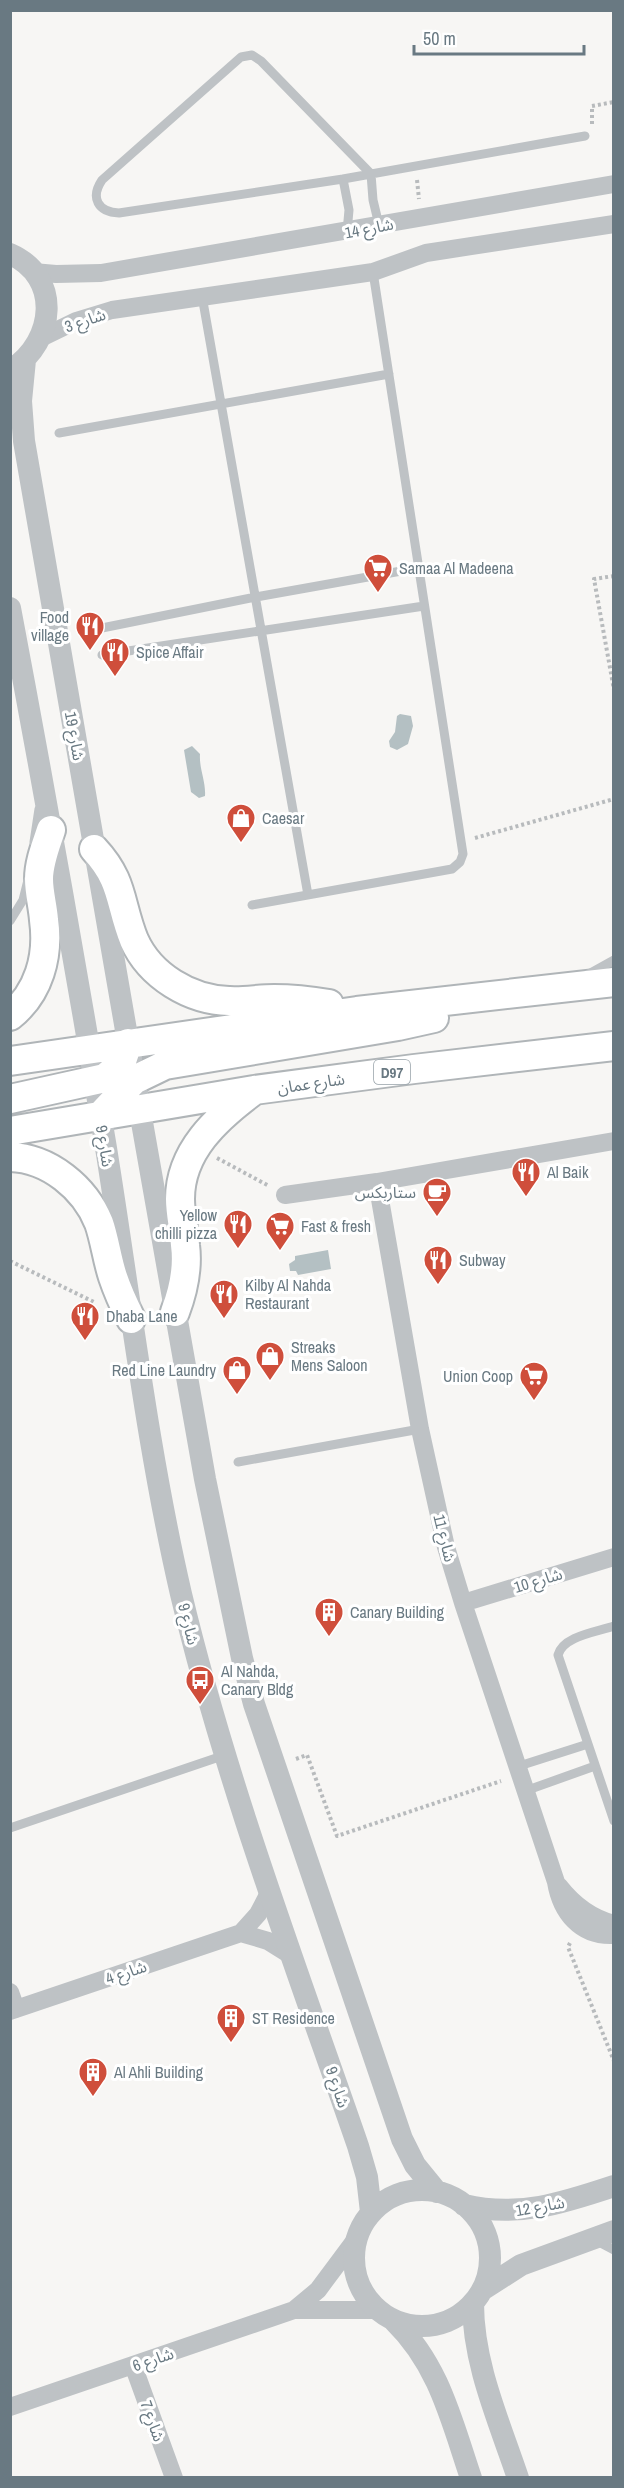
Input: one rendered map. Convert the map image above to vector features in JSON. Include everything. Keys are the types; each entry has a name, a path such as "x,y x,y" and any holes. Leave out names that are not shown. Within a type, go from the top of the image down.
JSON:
{"main road":[{"path":"10,1016 26,1001 37,982 43,962 45,923 39,876 51,830"},
{"path":"94,849 115,876 135,943 150,965 170,982 199,996 214,1000 300,1000 357,1011"},
{"path":"10,1061 357,1011 614,982"},
{"path":"100,1116 134,1080 158,1067 419,1022 460,1010 495,995"},
{"path":"10,1099 105,1078 121,1064 128,1043"},
{"name":"شارع عمان","path":"10,1131 254,1090 614,1046"},
{"path":"175,1312 181,1296 186,1262 180,1204 184,1170 196,1146 222,1116 254,1090"},
{"path":"10,1157 47,1166 66,1179 83,1196 99,1223 112,1276 131,1319"}],"street":[{"name":"شارع 14","path":"33,272 79,275 124,270 614,184"},
{"path":"202,296 373,272 426,253 614,224"},
{"path":"12,253 33,272 45,297 47,311 41,338 18,365"},
{"name":"شارع 3","path":"41,338 93,315 202,296"},
{"name":"شارع 19","path":"18,365 21,421 27,461 128,1043"},
{"path":"10,608 51,830"},
{"name":"شارع 9","path":"51,830 100,1116 147,1426 182,1595 225,1755 358,2146 367,2177 371,2212"},
{"path":"128,1043 205,1479 242,1658 275,1766 402,2139 415,2165 437,2192"},
{"path":"285,1195 377,1182 614,1141"},
{"name":"شارع 11","path":"377,1182 420,1429 446,1546 462,1604 556,1882 558,1899 566,1914 579,1925"},
{"name":"شارع 10","path":"462,1604 614,1557"},
{"name":"شارع 11","path":"556,1882 568,1898 584,1910 601,1920 614,1924"},
{"path":"270,1891 258,1914 241,1934 268,1941 292,1956"},
{"path":"579,1925 593,1933 614,1935"},
{"name":"شارع 4","path":"13,2010 241,1934"},
{"path":"10,1992 13,2010"},
{"name":"شارع 12","path":"464,2205 501,2211 545,2208 614,2186"},
{"path":"471,2478 442,2392 430,2366 408,2334 385,2316 361,2290 353,2265 356,2239 362,2224 371,2212 390,2198 413,2190 437,2192 464,2205 477,2219 488,2245 488,2273 478,2297 474,2331 481,2366 518,2478"},
{"path":"385,2316 410,2326 436,2325 460,2315 478,2297 521,2265 603,2235"},
{"name":"شارع 6","path":"10,2407 294,2310 318,2290 356,2239"},
{"name":"شارع 6","path":"294,2310 385,2316"},
{"name":"شارع 7","path":"133,2366 174,2478"}],"lane":[{"path":"379,225 373,200 371,174 261,61 252,55 241,57 102,180 96,189 96,198 101,207 109,213 119,213 371,174 585,136"},
{"path":"343,178 349,210 346,232"},
{"path":"252,906 452,869 460,862 463,854 463,842 373,272"},
{"path":"202,296 308,895"},
{"path":"59,433 389,374"},
{"path":"98,629 256,597 418,568"},
{"path":"102,655 424,606"},
{"path":"10,921 19,910 26,889 43,786"},
{"path":"565,987 614,960"},
{"path":"238,1462 420,1429"},
{"path":"614,1626 568,1641 559,1650 559,1659 614,1821"},
{"path":"520,1777 588,1744"},
{"path":"10,1828 225,1755"},
{"path":"520,1777 595,1766"},
{"path":"603,2235 614,2250"}],"path":[{"path":"585,136 592,136 592,106 614,102"},
{"path":"416,166 421,218"},
{"path":"614,576 594,579 614,690"},
{"path":"463,842 614,799"},
{"path":"196,1146 285,1195"},
{"path":"10,1262 131,1319"},
{"path":"275,1766 307,1755 337,1836 520,1777"},
{"path":"579,1925 568,1947 614,2061"}],"shaded area":[{"path":"400,714 411,716 413,726 408,744 397,750 390,747 389,741 395,732 397,716"},
{"path":"192,746 200,754 205,796 199,798 191,792 184,750"},
{"path":"328,1250 331,1269 298,1275 296,1271 290,1271 289,1264 295,1260 295,1256"}],"place":[{"name":"Samaa Al Madeena","path":"378,594"},
{"name":"Food village","path":"90,652"},
{"name":"Spice Affair","path":"115,678"},
{"name":"Caesar","path":"241,844"},
{"name":"Al Baik","path":"526,1198"},
{"name":"ستاربكس","path":"437,1218"},
{"name":"Yellow chilli pizza","path":"238,1250"},
{"name":"Fast & fresh","path":"280,1252"},
{"name":"Subway","path":"438,1286"},
{"name":"Kilby Al Nahda Restaurant","path":"224,1320"},
{"name":"Dhaba Lane","path":"85,1342"},
{"name":"Streaks Mens Saloon","path":"270,1382"},
{"name":"Red Line Laundry","path":"237,1396"},
{"name":"Union Coop","path":"534,1402"},
{"name":"Canary Building","path":"329,1638"},
{"name":"Al Nahda, Canary Bldg","path":"200,1706"},
{"name":"ST Residence","path":"231,2044"},
{"name":"Al Ahli Building","path":"93,2098"}]}
